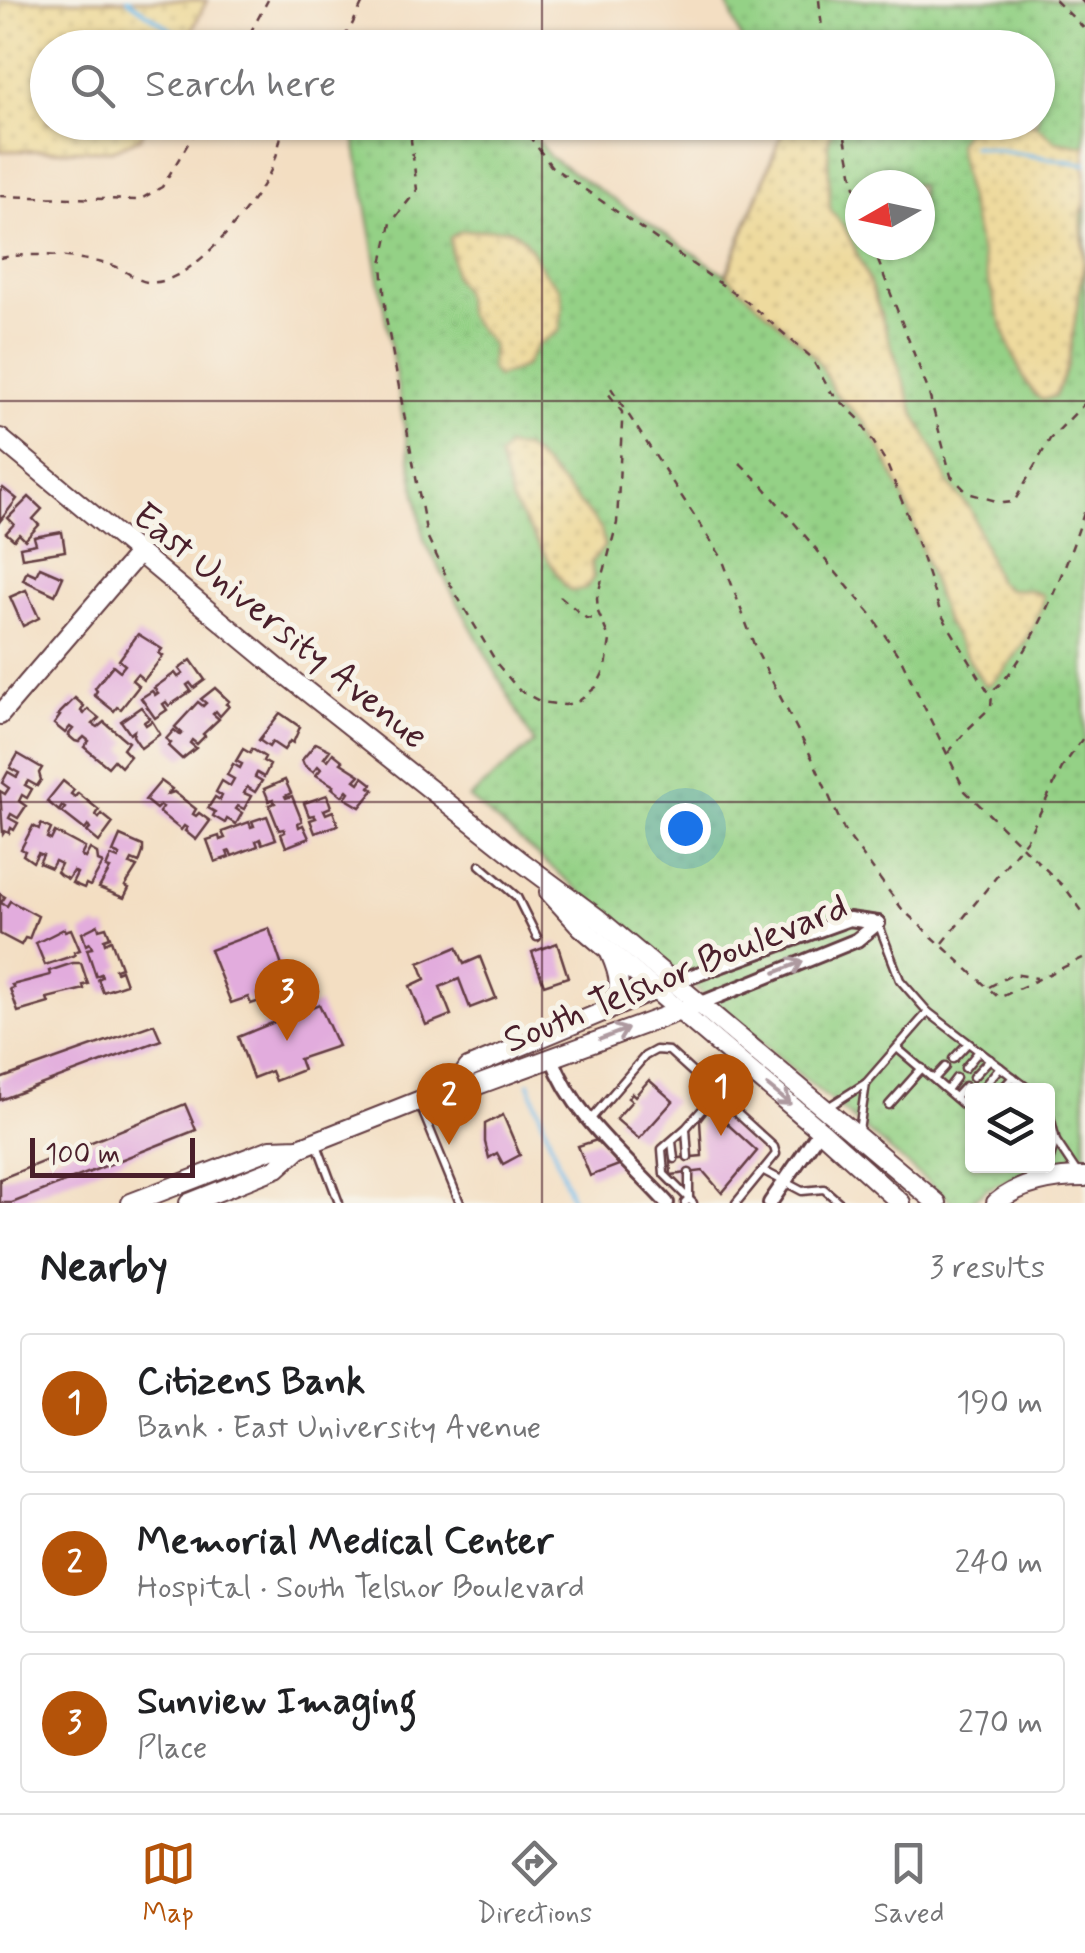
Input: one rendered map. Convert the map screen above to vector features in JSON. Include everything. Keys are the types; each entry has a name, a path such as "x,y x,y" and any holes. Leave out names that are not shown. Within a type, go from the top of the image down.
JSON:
{"main road":[{"name":"East University Avenue","path":"0,438 138,554 522,862 596,916 937,1203"},
{"path":"1,712 138,554"},
{"name":"East University Avenue","path":"522,862 581,927 900,1203"},
{"path":"608,1011 620,986 610,952"},
{"name":"South Telshor Boulevard","path":"456,1086 468,1068 673,982"},
{"name":"South Telshor Boulevard","path":"132,1203 271,1148 307,1144 456,1086 475,1086 699,1004"},
{"path":"189,1203 227,1193 277,1168 307,1144"},
{"path":"223,1168 227,1193"},
{"path":"996,1203 1009,1192 1082,1176"}],"street":[{"name":"South Telshor Boulevard","path":"673,982 849,919 878,923"},
{"name":"South Telshor Boulevard","path":"699,1004 856,940 878,923"},
{"path":"552,1058 559,1077 590,1120 668,1203"},
{"path":"770,1203 820,1130"}],"lane":[{"path":"480,865 517,897 538,937"},
{"path":"878,923 900,980 928,1012 1020,1083"},
{"path":"824,1109 866,1084 928,1012"},
{"path":"954,1058 968,1043"},
{"path":"897,1048 965,1103"},
{"path":"590,1120 645,1056 656,1050 672,1054 774,1147 776,1154 736,1203"},
{"path":"965,1068 979,1051"},
{"path":"974,1077 990,1059"},
{"path":"689,1202 664,1174 662,1149 686,1128 741,1065"},
{"path":"934,1079 945,1067"},
{"path":"889,1105 922,1068"},
{"path":"988,1083 1000,1068"},
{"path":"1007,1083 1012,1077"},
{"path":"947,1090 956,1078"},
{"path":"858,1137 866,1084"},
{"path":"955,1097 965,1086"},
{"path":"422,1110 460,1203"},
{"path":"686,1128 688,1158"},
{"path":"1055,1137 1082,1176"},
{"path":"672,1140 674,1159"},
{"path":"1042,1182 1056,1141"},
{"path":"307,1144 338,1201 327,1203"},
{"path":"764,1171 802,1191 824,1190 840,1203"},
{"path":"689,1173 689,1202"},
{"path":"675,1174 676,1186"}],"path":[{"path":"252,30 268,0"},
{"path":"349,30 364,0"},
{"path":"819,0 822,30"},
{"path":"1055,0 1085,28"},
{"path":"0,196 139,200 162,187 191,140"},
{"path":"0,258 45,257 117,266 144,282 166,282 210,252 236,223 272,171 280,140"},
{"path":"412,140 417,190 391,223 382,264 389,337 432,549 498,665 519,690 541,702 565,705 579,701 600,681 606,667 610,640 597,598 614,541 620,495 622,412 608,393 611,388 722,558 756,650 844,830 902,909 999,998 1085,957"},
{"path":"532,140 552,166 747,302 811,357 830,391 860,420 877,446 910,521 948,630 984,690 992,692"},
{"path":"846,140 852,170"},
{"path":"878,260 928,390 951,476 962,490 1003,503 1014,502 1050,439 1085,403"},
{"path":"740,463 870,613 902,660 966,791 1066,889 1085,915"},
{"path":"947,755 991,707 992,692 1024,649 1069,558 1085,510"},
{"path":"560,596 586,618 601,620"},
{"path":"942,944 1021,848 1062,768 1085,736"},
{"path":"988,988 1013,974 1043,977"}],"green space":[{"path":"726,0 1085,0 1085,1160 1055,1162 1055,1083 965,1083 965,1173 1025,1173 987,1189 969,1203 953,1203 469,798 534,743 424,540 355,140 537,140 550,157 726,275 779,140 1055,140 1055,30 737,30"}],"sand":[{"path":"0,0 207,0 192,30 30,30 30,140 136,140 113,150 0,151"},
{"path":"779,140 829,140 830,209 845,229 845,260 860,260 915,415 948,483 971,510 997,581 1008,589 1042,595 1023,644 988,685 945,620 910,513 885,456 866,424 834,392 807,348 727,276"},
{"path":"1054,140 1085,146 1085,203 1081,215 1084,263 1068,365 1055,396 1043,400 1029,387 1002,324 977,239 958,143"},
{"path":"508,229 525,241 559,288 562,311 559,331 537,345 524,367 497,377 491,370 492,345 467,315 463,291 454,277 450,238 461,231"},
{"path":"507,447 529,452 601,530 604,547 591,562 593,578 585,589 571,591 565,586 512,502 499,457"}],"building":[{"path":"3,488 17,499 0,521 0,492"},
{"path":"29,497 42,509 33,519 39,525 25,540 19,534 14,540 6,533 14,524 8,518"},
{"path":"62,532 65,551 22,558 20,547 36,544 34,537"},
{"path":"40,567 63,577 55,595 23,580 27,571 36,575"},
{"path":"26,590 39,618 23,626 10,597"},
{"path":"138,634 162,649 159,653 163,656 144,680 137,674 132,680 139,686 121,709 117,707 114,711 94,695 95,688 113,665 120,671 125,665 119,660"},
{"path":"191,660 205,680 194,688 190,683 187,685 191,691 169,706 163,704 167,710 155,718 141,698 152,691 158,693 154,688 175,673 178,677 183,674 179,669"},
{"path":"215,688 229,701 229,706 220,716 216,711 213,714 219,719 197,744 192,740 190,743 196,748 182,759 166,739 174,730 182,733 175,727 198,702 203,706 206,703 201,699"},
{"path":"75,698 84,706 84,714 88,709 99,718 93,724 98,727 104,722 128,742 123,749 130,756 121,767 114,760 108,767 84,747 89,741 84,737 75,741 68,735 73,729 70,727 65,733 54,724"},
{"path":"141,707 150,718 144,722 146,725 152,721 160,734 141,748 134,731 130,734 121,721"},
{"path":"280,713 300,727 293,743 290,741 284,750 259,740"},
{"path":"316,743 330,750 324,758 328,760 333,753 360,775 355,780 359,783 363,777 372,784 374,790 360,807 345,798 347,790 342,796 316,775 321,769 318,766 313,772 304,765 302,760"},
{"path":"243,749 250,753 252,749 270,765 264,777 257,773 255,777 262,781 255,792 247,787 244,793 251,796 244,809 236,809 242,813 236,824 227,819 225,823 208,808 215,797 220,800 222,796 216,792 222,781 230,786 234,779 227,775 233,764 240,768 242,764 236,761"},
{"path":"18,754 42,768 41,780 37,786 28,781 25,785 32,789 27,798 22,795 19,801 26,806 18,818 11,814 9,818 18,823 14,830 3,834 0,791 5,794 9,788 2,783 8,772 17,777 19,773 10,768"},
{"path":"285,780 291,793 285,796 292,796 302,821 299,827 303,825 309,838 286,847 281,834 284,829 279,830 269,805 275,803 273,799 269,801 264,789"},
{"path":"63,781 74,790 71,794 75,797 78,793 99,810 99,818 102,814 113,823 99,842 87,832 88,826 85,830 62,812 65,808 62,806 59,811 47,801"},
{"path":"161,781 172,789 168,794 174,792 196,809 193,814 199,813 210,821 196,840 185,831 187,828 181,830 159,812 163,807 156,809 145,800"},
{"path":"327,795 331,807 324,810 326,814 333,811 338,825 315,833 310,820 316,818 309,816 304,803"},
{"path":"267,816 276,839 262,844 260,839 256,841 258,846 232,856 227,852 229,857 215,862 207,840 225,838 222,832 249,822 254,826 252,821"},
{"path":"41,824 51,829 47,838 51,840 55,832 85,848 81,856 85,858 90,849 97,853 98,861 103,863 90,886 72,883 77,873 73,871 68,879 60,875 57,872 61,864 55,861 51,868 39,863 43,855 38,853 33,862 23,855 25,851 21,849 33,826 39,829"},
{"path":"120,836 143,846 139,863 132,860 130,864 137,867 125,886 129,888 124,898 99,888 110,869 106,868 111,856 118,859 120,855 113,852"},
{"path":"0,894 5,897 1,903 7,906 10,901 38,916 29,939 25,938 21,945 0,934"},
{"path":"98,925 99,929 106,927 110,937 104,939 105,943 111,940 121,967 116,972 121,970 126,984 103,992 98,979 101,974 96,976 87,949 92,948 90,943 86,945 82,933"},
{"path":"269,928 287,981 269,987 272,997 251,1004 248,997 231,1003 210,950"},
{"path":"71,929 80,950 45,965 36,943"},
{"path":"557,943 568,977 544,985 532,952"},
{"path":"457,947 464,964 480,957 496,998 470,1008 459,979 440,987 451,1015 426,1025 410,986 425,979 419,963"},
{"path":"81,963 88,984 83,985 84,989 47,998 49,1003 18,1012 12,985 50,975 49,971"},
{"path":"319,1004 338,1046 299,1059 303,1070 275,1081 271,1071 253,1078 238,1037"},
{"path":"154,1024 161,1040 0,1100 0,1079"},
{"path":"649,1080 673,1101 639,1139 616,1119 632,1101 628,1098 632,1093 635,1096"},
{"path":"185,1104 196,1130 12,1203 0,1203 0,1179"},
{"path":"710,1108 757,1151 722,1193 703,1171 671,1175 670,1159 702,1156 700,1121"},
{"path":"503,1115 520,1155 503,1164 497,1153 489,1158 485,1124"},
{"path":"597,1140 619,1165 590,1176 578,1146"}],"waterway":[{"path":"128,0 171,30"},
{"path":"972,146 1085,164"},
{"path":"529,1083 573,1203"}],"place":[{"name":"Sunview Imaging","path":"287,1041"},
{"name":"Citizens Bank","path":"721,1136"},
{"name":"Memorial Medical Center","path":"449,1145"}]}
